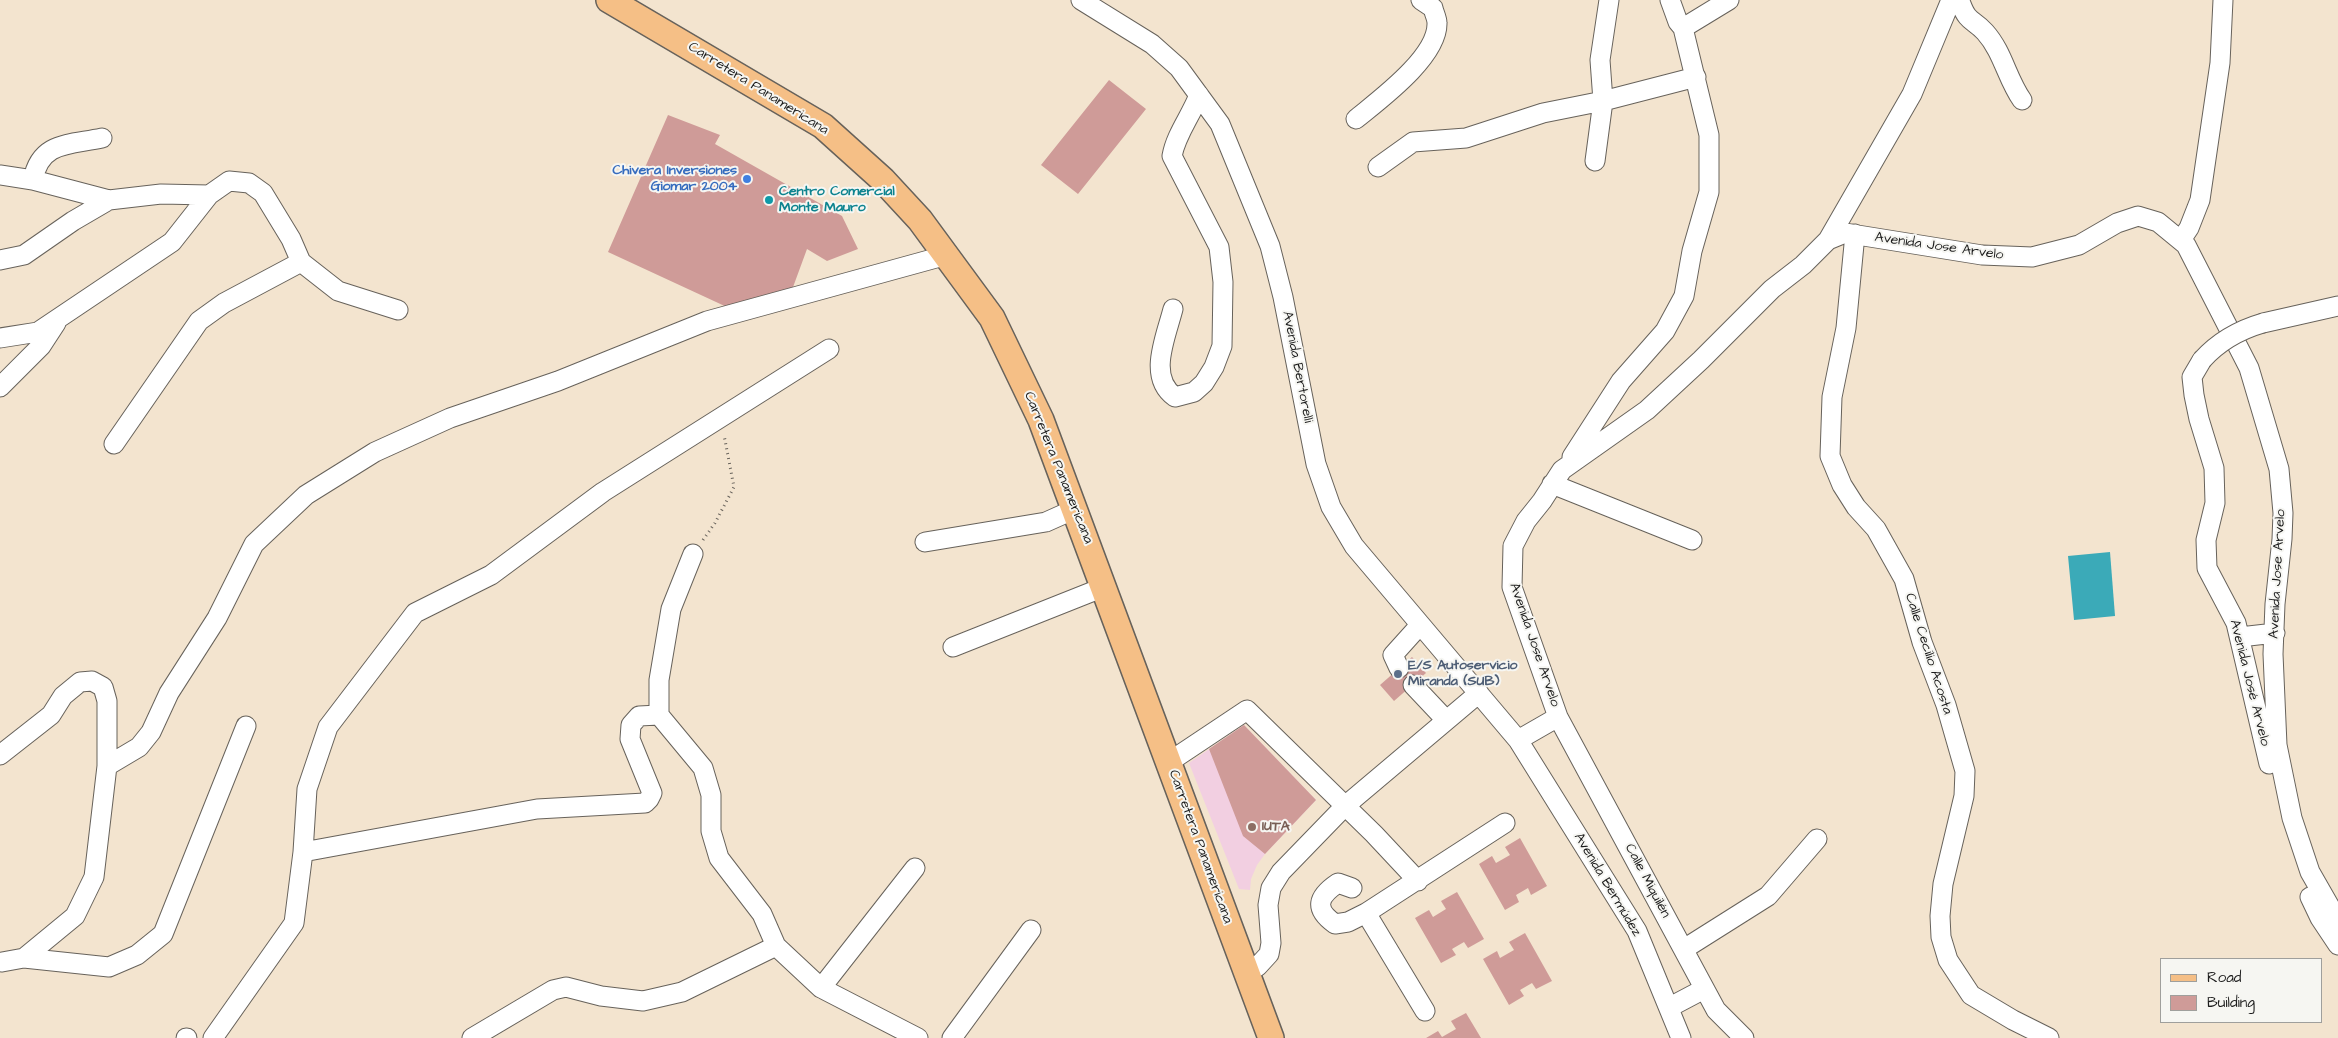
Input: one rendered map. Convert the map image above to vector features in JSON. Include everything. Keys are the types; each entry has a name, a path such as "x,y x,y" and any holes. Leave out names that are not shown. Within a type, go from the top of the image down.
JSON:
{"main road":[{"name":"Carretera Panamericana","path":"609,0 823,126 882,180 920,220 992,318 1041,420 1270,1038"}],"street":[{"name":"Avenida Bertorelli","path":"1081,0 1152,44 1179,68 1220,124 1270,246 1283,297 1316,464 1331,507 1354,546 1518,740"},
{"path":"1356,119 1404,80 1430,46 1437,24 1433,8 1421,0"},
{"path":"1595,161 1604,101 1600,60 1609,0"},
{"path":"1670,0 1678,22 1683,28 1709,134 1709,192 1692,251 1684,296 1665,332 1621,381 1589,433 1557,477 1692,540"},
{"path":"1683,28 1729,0"},
{"path":"2180,240 2189,228 2200,200 2220,63 2223,0"},
{"path":"1959,3 1966,17 1984,31 1996,45 2015,90 2022,100"},
{"path":"1828,240 1912,94 1959,3"},
{"path":"1378,167 1414,142 1466,138 1543,113 1604,101 1696,77"},
{"path":"1172,309 1159,374 1163,384 1175,397 1194,392 1204,383 1214,367 1222,346 1223,282 1219,247 1172,156 1175,141 1190,117 1199,95"},
{"path":"33,180 36,163 50,150 102,138"},
{"path":"0,175 33,180 109,200 161,194 209,195"},
{"path":"0,338 38,332 172,242 209,195 229,181 249,182 263,193 291,239 301,262 338,291 398,310"},
{"path":"0,260 24,255 73,221 109,200"},
{"name":"Avenida Jose Arvelo","path":"1558,717 1512,587 1513,546 1518,534 1557,477 1647,410 1772,289 1803,265 1828,240 1846,233 1982,256 2032,257 2079,245 2117,223 2138,216 2158,222 2186,244 2197,263 2249,368 2279,469 2282,530 2275,604 2273,654 2277,745 2292,818 2310,872 2338,921"},
{"name":"Calle Cecilio Acosta","path":"1855,234 1846,328 1832,397 1830,456 1842,485 1856,507 1876,529 1904,579 1922,642 1946,705 1965,771 1964,796 1943,884 1940,916 1941,937 1948,960 1972,995 2013,1020 2048,1038"},
{"path":"107,766 139,747 151,732 169,693 217,618 254,544 306,495 375,452 450,418 558,381 707,321 947,255"},
{"path":"114,444 199,321 224,303 301,262"},
{"name":"Avenida José Arvelo","path":"2338,306 2263,323 2232,335 2213,348 2202,360 2192,376 2199,419 2214,468 2215,503 2206,540 2207,568 2236,623 2290,848 2301,878 2320,918 2338,944"},
{"path":"0,387 41,346 63,314"},
{"path":"213,1038 294,923 303,852 306,789 328,727 415,613 492,575 603,492 829,349"},
{"path":"925,542 1046,522 1075,509"},
{"path":"693,554 671,609 659,680 658,715 703,768 711,795 711,832 719,858 762,914 776,946 821,988 918,1038"},
{"path":"953,647 1104,587"},
{"path":"1399,668 1393,655 1420,625"},
{"path":"2240,637 2275,633"},
{"path":"0,755 51,715 63,696 80,682 92,680 102,687 107,701 107,766 94,877 75,916 24,958"},
{"path":"1413,685 1446,720"},
{"path":"1246,974 1258,966 1269,954 1271,944 1268,905 1271,888 1281,872 1345,806 1479,693"},
{"path":"1169,762 1247,710 1418,881"},
{"path":"303,852 537,809 645,803 650,799 652,793 630,739 631,725 639,716 658,715"},
{"path":"1518,740 1558,717"},
{"name":"Calle Miquilén","path":"1558,717 1716,1010 1744,1038"},
{"path":"2,962 24,958 109,967 137,955 163,934 246,726"},
{"name":"Avenida Bermúdez","path":"1518,740 1637,931 1670,1007 1681,1038"},
{"path":"1352,888 1338,883 1325,892 1320,904 1323,914 1335,924 1348,922 1366,913 1418,881 1505,822"},
{"path":"1684,949 1768,896 1817,839"},
{"path":"821,988 915,868"},
{"path":"1366,913 1425,1011"},
{"path":"952,1038 1031,930"},
{"path":"472,1038 554,990 566,987 601,996 643,1001 682,992 776,946"},
{"path":"1670,1007 1704,989"}],"path":[{"path":"693,554 715,523 734,487 721,417"}],"shaded area":[{"name":"IUTA","path":"1244,725 1316,800 1265,854 1257,865 1251,879 1250,890 1239,889 1189,763"}],"water":[{"path":"2110,552 2115,616 2074,620 2068,556"}],"building":[{"path":"1109,80 1146,109 1078,194 1041,165"},
{"path":"668,115 720,135 715,144 842,216 858,249 827,261 807,249 789,298 729,308 608,252"},
{"path":"1412,657 1426,673 1394,701 1380,685"},
{"name":"IUTA","path":"1244,725 1316,800 1265,854 1243,836 1209,749"},
{"path":"1520,838 1547,886 1531,895 1528,888 1516,895 1519,902 1505,910 1479,864 1492,856 1496,863 1510,855 1505,847"},
{"path":"1457,892 1484,939 1468,948 1464,942 1452,949 1456,955 1441,963 1415,918 1429,910 1433,917 1446,909 1441,901"},
{"path":"1525,933 1552,981 1536,989 1532,983 1520,990 1524,996 1509,1005 1483,959 1497,951 1500,958 1514,950 1509,942"},
{"path":"1466,1013 1481,1038 1426,1038 1438,1031 1442,1037 1456,1029 1451,1021"}],"place":[{"name":"Chivera Inversiones Giomar 2004","path":"747,179"},
{"name":"Centro Comercial Monte Mauro","path":"769,200"},
{"name":"E/S Autoservicio Miranda (SUB)","path":"1398,674"},
{"name":"IUTA","path":"1252,827"}]}
